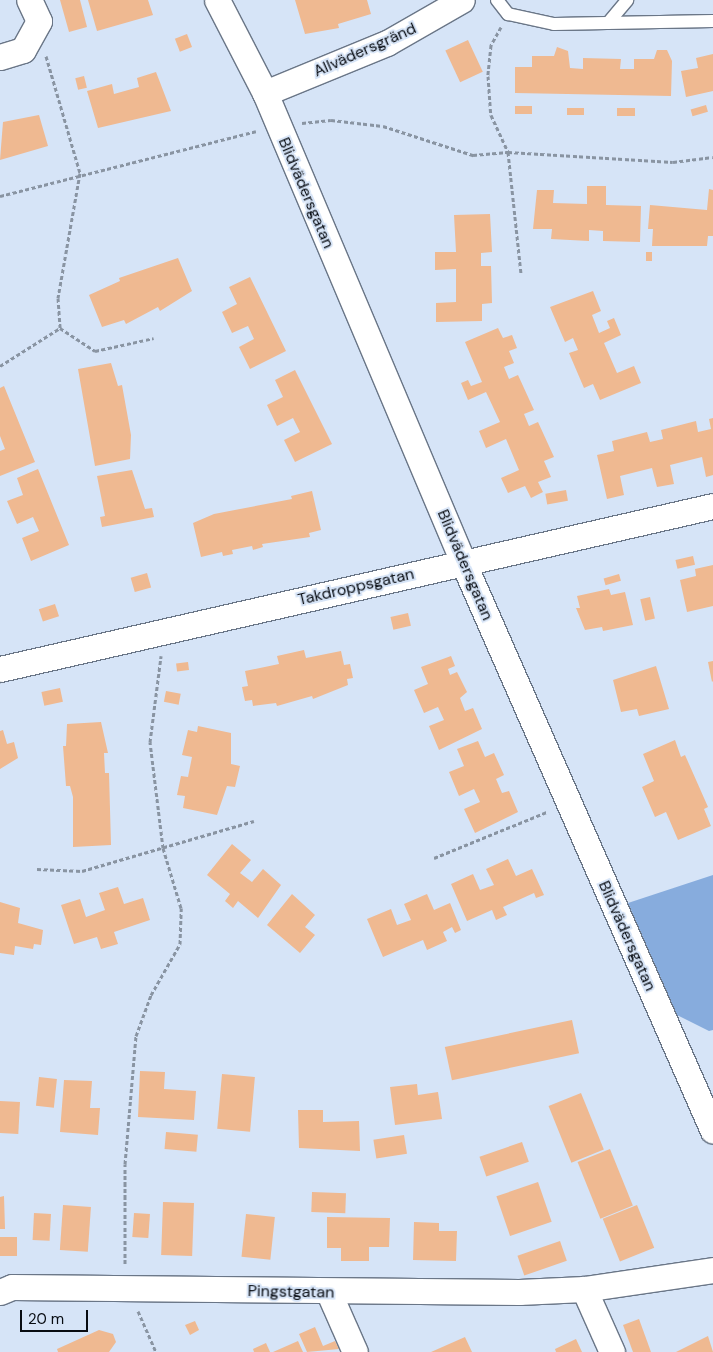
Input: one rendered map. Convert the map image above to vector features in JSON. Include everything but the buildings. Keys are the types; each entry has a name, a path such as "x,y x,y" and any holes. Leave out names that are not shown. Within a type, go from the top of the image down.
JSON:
{"street":[{"path":"0,57 23,50 32,35 39,21 29,0"},
{"name":"Blidvädersgatan","path":"217,0 265,93 277,126 463,562 713,1131"},
{"name":"Allvädersgränd","path":"265,93 387,43 462,0"},
{"name":"Takdroppsgatan","path":"0,669 713,506"},
{"name":"Pingstgatan","path":"0,1292 12,1287 329,1293 584,1289 713,1270"},
{"path":"584,1289 612,1352"},
{"path":"329,1293 355,1352"}],"lane":[{"path":"497,0 508,14 554,24 713,21"},
{"path":"608,23 627,0"}],"path":[{"path":"508,14 491,45 488,76 491,115 508,152 521,273"},
{"path":"32,35 47,57 80,173 58,298 60,328"},
{"path":"0,196 80,173 277,126 331,120 383,126 473,155 508,152 673,162 713,157"},
{"path":"60,328 95,350 154,338"},
{"path":"0,366 60,328"},
{"path":"156,1352 128,1290 124,1256 126,1164 136,1036 151,995 180,944 181,908 163,848 150,742 164,630"},
{"path":"434,858 569,804"},
{"path":"37,869 82,871 254,821"}],"shaded area":[{"path":"713,875 713,1030 709,1031 677,1015 628,903"}]}
